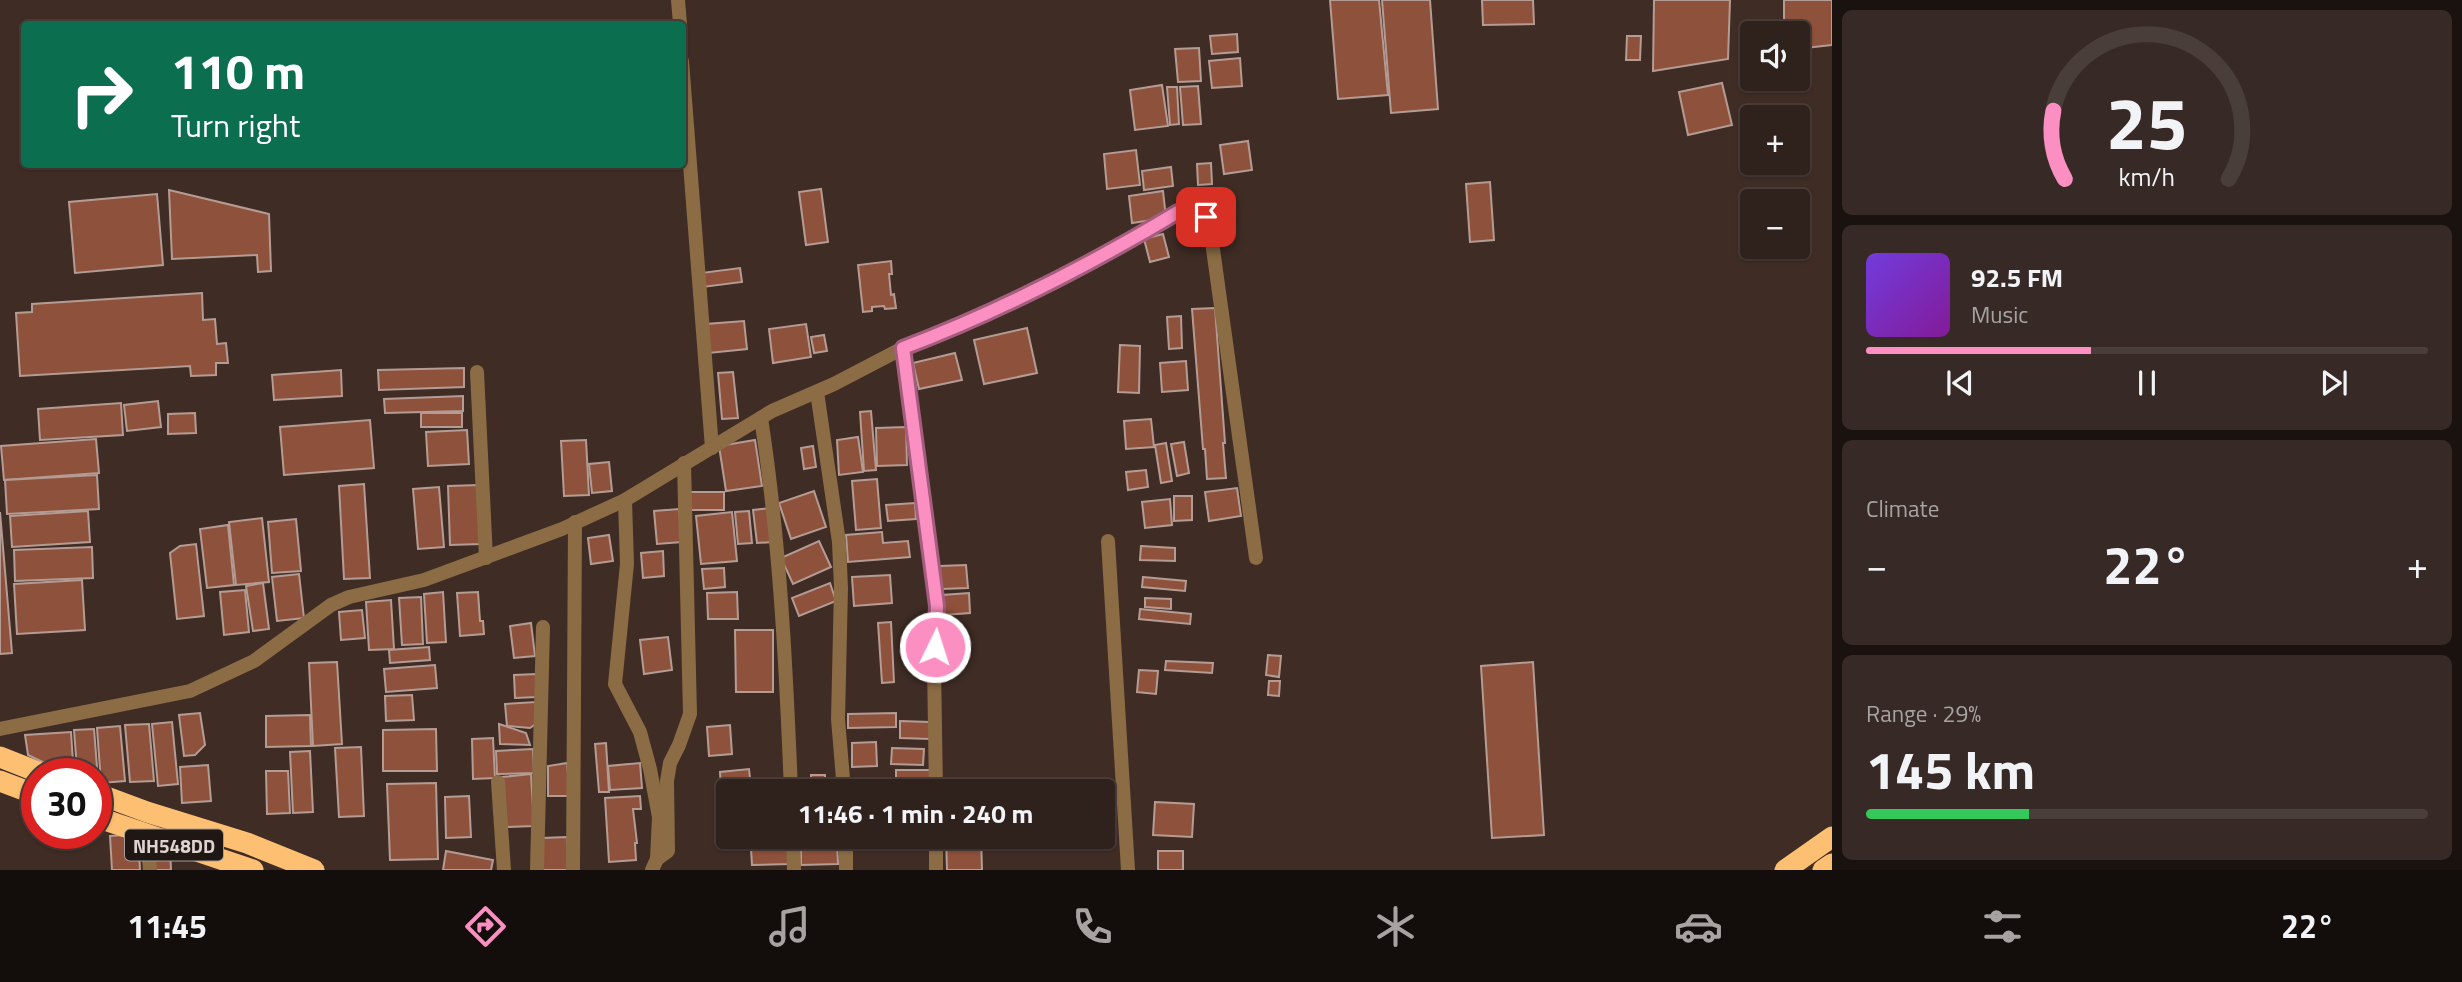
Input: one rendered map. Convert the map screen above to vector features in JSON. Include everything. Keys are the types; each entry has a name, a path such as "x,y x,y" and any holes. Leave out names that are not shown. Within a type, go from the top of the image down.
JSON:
{"highway":[{"path":"0,757 21,765"},
{"path":"0,781 21,789"},
{"name":"NH548DD","path":"112,799 314,870"},
{"name":"NH548DD","path":"112,823 221,865 253,870"},
{"path":"1785,870 1832,837"},
{"path":"1823,870 1832,864"}],"street":[{"path":"678,0 680,21"},
{"path":"686,113 712,448"},
{"path":"0,729 190,691 254,661 331,605 349,597 424,580 486,558 625,500 761,418 903,348 954,329 1056,282 1178,212 1190,208 1206,217 1212,242 1256,558"},
{"path":"903,348 937,606 934,666 936,779"},
{"path":"477,372 486,558"},
{"path":"817,391 839,542 841,588 838,719 843,779"},
{"path":"761,418 772,492 783,609 790,779"},
{"path":"654,864 668,852 667,781 670,763 690,714 684,463"},
{"path":"625,500 627,564 615,684 640,732 650,769 659,817 654,864"},
{"path":"572,870 575,522"},
{"path":"1108,541 1128,870"},
{"path":"537,870 543,627"},
{"path":"498,782 504,870"},
{"path":"147,835 150,870"},
{"path":"220,835 221,865"},
{"path":"793,849 794,870"},
{"path":"846,849 846,870"},
{"path":"936,849 936,870"}],"building":[{"path":"1330,0 1379,0 1388,95 1338,99"},
{"path":"1382,0 1430,0 1438,109 1391,113"},
{"path":"1482,0 1533,0 1534,24 1483,25"},
{"path":"1654,0 1730,0 1728,59 1653,71"},
{"path":"1784,0 1832,0 1832,45 1810,48 1810,21 1784,21"},
{"path":"1237,34 1238,52 1212,54 1210,36"},
{"path":"1627,36 1641,36 1640,60 1626,60"},
{"path":"1199,48 1201,81 1178,82 1175,49"},
{"path":"1240,58 1242,86 1212,88 1209,61"},
{"path":"1722,83 1732,125 1688,135 1679,92"},
{"path":"1162,85 1168,126 1135,130 1130,90"},
{"path":"1198,86 1201,124 1183,125 1180,87"},
{"path":"1167,87 1177,87 1179,124 1170,125"},
{"path":"1248,141 1252,170 1224,174 1220,145"},
{"path":"1136,150 1140,185 1107,189 1104,154"},
{"path":"1211,163 1212,184 1198,185 1197,164"},
{"path":"1171,167 1173,186 1144,190 1142,171"},
{"path":"1490,182 1494,240 1470,242 1466,184"},
{"path":"821,189 828,242 806,245 799,192"},
{"path":"169,190 269,214 271,271 258,272 257,255 172,259"},
{"path":"1163,191 1166,218 1132,223 1129,196"},
{"path":"157,194 163,265 75,273 69,202"},
{"path":"1163,234 1169,257 1150,262 1144,239"},
{"path":"891,261 891,295 894,294 896,308 872,307 872,311 863,312 858,265"},
{"path":"740,268 742,282 703,287 701,273"},
{"path":"202,293 203,320 215,319 217,344 226,343 228,363 216,363 216,375 191,376 190,366 20,376 16,313 32,312 32,304"},
{"path":"1215,308 1226,478 1207,479 1192,309"},
{"path":"1181,316 1182,348 1169,349 1167,317"},
{"path":"744,321 747,349 709,353 706,324"},
{"path":"806,324 811,357 773,363 769,329"},
{"path":"1027,328 1037,373 984,384 974,340"},
{"path":"824,335 827,351 814,353 811,337"},
{"path":"1120,345 1140,346 1139,393 1118,392"},
{"path":"955,353 962,380 919,389 913,363"},
{"path":"1186,361 1188,390 1162,392 1160,363"},
{"path":"464,368 464,387 379,390 378,370"},
{"path":"341,370 342,396 274,400 272,375"},
{"path":"733,372 738,418 722,419 718,373"},
{"path":"463,396 463,411 385,413 384,399"},
{"path":"158,401 161,427 127,431 124,405"},
{"path":"121,403 123,435 40,440 38,409"},
{"path":"871,411 876,470 864,471 860,412"},
{"path":"195,413 196,433 168,434 168,414"},
{"path":"421,413 462,413 462,427 421,427"},
{"path":"1151,419 1154,447 1126,449 1124,421"},
{"path":"370,420 374,468 284,475 280,427"},
{"path":"906,427 907,465 877,466 876,428"},
{"path":"467,430 469,464 428,466 426,432"},
{"path":"858,437 863,472 839,475 837,440"},
{"path":"96,439 99,473 4,480 1,446"},
{"path":"586,440 589,495 564,496 561,441"},
{"path":"755,440 762,486 726,491 719,446"},
{"path":"1184,442 1189,473 1177,476 1171,444"},
{"path":"1166,443 1172,481 1161,483 1155,445"},
{"path":"813,446 816,467 804,469 801,448"},
{"path":"609,462 612,491 592,493 589,464"},
{"path":"1146,470 1148,487 1128,490 1126,472"},
{"path":"97,475 99,509 7,514 5,480"},
{"path":"877,479 881,528 856,530 852,481"},
{"path":"364,484 370,578 344,579 339,486"},
{"path":"479,485 481,544 450,545 448,486"},
{"path":"439,487 444,547 418,549 413,489"},
{"path":"1237,488 1241,516 1209,521 1205,492"},
{"path":"814,491 826,527 791,539 779,503"},
{"path":"690,492 724,492 724,510 690,510"},
{"path":"1174,496 1192,496 1192,520 1174,521"},
{"path":"1170,499 1172,525 1145,528 1142,502"},
{"path":"915,503 916,519 888,521 886,505"},
{"path":"770,508 774,542 757,543 753,510"},
{"path":"679,509 682,542 657,544 654,511"},
{"path":"88,511 90,542 12,547 10,516"},
{"path":"749,511 752,543 738,544 735,512"},
{"path":"0,512 12,653 0,654"},
{"path":"732,512 737,561 701,564 696,516"},
{"path":"262,518 269,582 236,585 229,522"},
{"path":"296,519 301,571 272,573 268,522"},
{"path":"228,525 234,585 207,588 200,529"},
{"path":"882,532 883,543 908,541 910,557 848,562 846,535"},
{"path":"609,535 613,561 591,564 588,538"},
{"path":"819,541 831,567 793,584 781,558"},
{"path":"196,544 204,616 177,619 170,553 180,546"},
{"path":"1141,546 1175,548 1175,561 1140,560"},
{"path":"92,547 93,578 15,581 14,550"},
{"path":"663,551 664,576 643,578 641,553"},
{"path":"966,565 968,588 941,589 940,566"},
{"path":"724,568 725,587 704,589 702,569"},
{"path":"299,574 304,618 277,621 272,577"},
{"path":"890,575 892,603 854,606 852,577"},
{"path":"1143,577 1186,581 1185,591 1142,587"},
{"path":"82,580 85,630 17,634 14,584"},
{"path":"263,583 269,629 253,631 246,586"},
{"path":"830,583 836,601 799,616 792,598"},
{"path":"245,590 249,632 224,635 220,592"},
{"path":"443,592 446,642 427,643 424,594"},
{"path":"478,592 480,621 483,621 484,634 460,636 457,593"},
{"path":"737,592 738,619 708,619 707,593"},
{"path":"969,593 970,613 944,615 942,595"},
{"path":"421,597 423,644 402,645 399,598"},
{"path":"1145,598 1171,599 1171,609 1145,607"},
{"path":"391,600 394,649 369,650 366,602"},
{"path":"1140,609 1191,614 1190,624 1139,619"},
{"path":"362,610 365,638 341,640 339,612"},
{"path":"891,622 894,682 882,683 878,623"},
{"path":"531,623 535,656 514,658 510,626"},
{"path":"735,630 773,630 773,692 736,692"},
{"path":"668,637 672,670 644,674 640,640"},
{"path":"429,647 430,660 390,663 389,650"},
{"path":"1268,655 1281,656 1279,677 1266,675"},
{"path":"1166,661 1213,663 1212,673 1165,670"},
{"path":"337,662 342,744 313,746 309,663"},
{"path":"1533,662 1544,835 1492,838 1481,666"},
{"path":"435,665 437,688 386,692 384,669"},
{"path":"1139,670 1158,671 1156,694 1137,692"},
{"path":"536,674 537,697 515,698 514,675"},
{"path":"1269,681 1280,681 1279,696 1268,695"},
{"path":"412,695 414,720 386,721 385,696"},
{"path":"536,702 537,723 530,728 507,726 505,704"},
{"path":"200,713 205,745 195,755 184,756 179,715"},
{"path":"896,713 896,727 848,728 848,714"},
{"path":"310,715 311,746 266,747 266,716"},
{"path":"900,721 930,722 930,739 900,738"},
{"path":"172,722 178,784 158,786 152,724"},
{"path":"149,724 154,781 130,782 125,725"},
{"path":"499,724 526,733 530,745 500,744"},
{"path":"730,725 732,754 709,756 707,727"},
{"path":"120,726 125,781 112,782 112,758 99,758 97,728"},
{"path":"94,729 96,758 76,758 74,730"},
{"path":"436,729 437,771 383,771 383,730"},
{"path":"71,732 73,758 34,758 28,755 25,735"},
{"path":"493,738 495,778 473,779 472,739"},
{"path":"876,742 877,766 852,767 852,743"},
{"path":"606,743 609,792 599,792 595,744"},
{"path":"361,747 364,816 339,817 335,748"},
{"path":"892,748 924,749 923,765 891,764"},
{"path":"533,749 534,773 497,774 496,751"},
{"path":"310,751 313,812 293,813 290,752"},
{"path":"567,763 570,796 548,796 548,766"},
{"path":"640,763 642,788 610,790 608,766"},
{"path":"208,765 211,801 182,803 180,767"},
{"path":"749,769 750,779 720,779 720,772"},
{"path":"896,770 931,770 930,779 896,779"},
{"path":"266,771 288,771 290,813 267,814"},
{"path":"531,774 534,826 506,827 502,777"},
{"path":"811,775 825,775 825,779 811,779"},
{"path":"436,783 438,859 390,860 387,784"},
{"path":"469,796 471,837 446,838 445,797"},
{"path":"640,796 641,809 633,809 636,860 609,862 605,798"},
{"path":"1155,802 1194,804 1192,837 1153,835"},
{"path":"138,834 140,870 112,870 112,836"},
{"path":"567,837 569,870 543,870 542,838"},
{"path":"170,847 171,870 153,870 152,848"},
{"path":"751,849 790,849 790,864 752,865"},
{"path":"801,849 837,849 838,864 801,865"},
{"path":"946,849 981,849 982,870 947,870"},
{"path":"446,851 493,860 491,870 443,870"},
{"path":"1158,851 1183,851 1183,870 1158,870"}],"route":[{"path":"935,647 937,606 903,348 954,329 1056,282 1178,212 1190,208 1206,217"}]}
